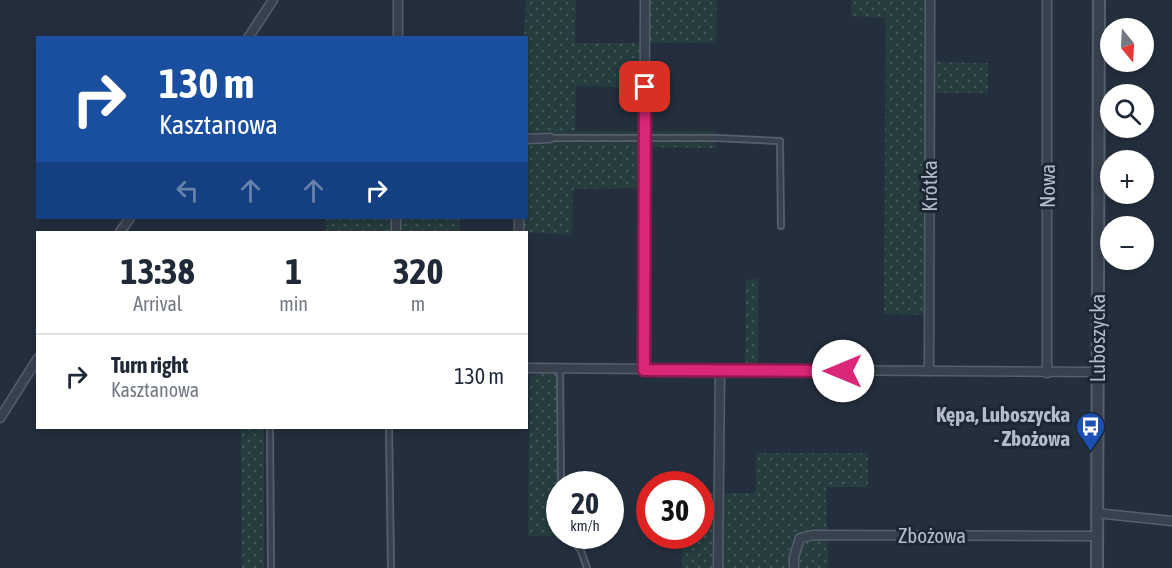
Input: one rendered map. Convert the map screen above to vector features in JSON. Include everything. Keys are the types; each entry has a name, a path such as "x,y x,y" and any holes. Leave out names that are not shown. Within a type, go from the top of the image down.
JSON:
{"street":[{"path":"249,36 273,0"},
{"path":"398,0 398,36"},
{"path":"644,370 645,0"},
{"name":"Krótka","path":"929,371 930,0"},
{"name":"Nowa","path":"1047,0 1047,373"},
{"name":"Luboszycka","path":"1097,568 1099,0"},
{"path":"528,139 550,138"},
{"path":"0,418 36,361"},
{"path":"528,368 1096,372"},
{"path":"718,568 720,370"},
{"path":"1096,513 1172,520"},
{"name":"Zbożowa","path":"794,568 794,557 800,538 813,535 1096,536"}],"lane":[{"path":"550,138 716,138 780,141 781,226"},
{"path":"560,370 561,471"},
{"path":"270,429 271,568"},
{"path":"389,429 391,568"},
{"path":"580,549 587,568"}],"green space":[{"path":"526,0 576,0 575,43 640,43 645,87 576,86 575,131 715,131 716,148 645,147 645,188 573,189 572,235 519,231 519,219 528,219 528,36 524,36"},
{"path":"649,0 717,0 716,43 649,43"},
{"path":"851,0 930,0 933,62 988,63 988,93 930,93 929,315 884,314 886,18 851,16"},
{"path":"326,219 460,219 459,231 326,231"},
{"path":"758,279 758,371 745,371 746,280"},
{"path":"560,370 560,471 546,471 546,536 528,536 530,376"},
{"path":"241,429 264,429 264,568 242,568"},
{"path":"756,453 868,453 868,487 826,487 828,568 682,568 682,549 714,549 714,493 756,493"}],"place":[{"name":"Kępa, Luboszycka - Zbożowa","path":"1091,452"}],"route":[{"path":"645,87 644,370 843,371"}]}
